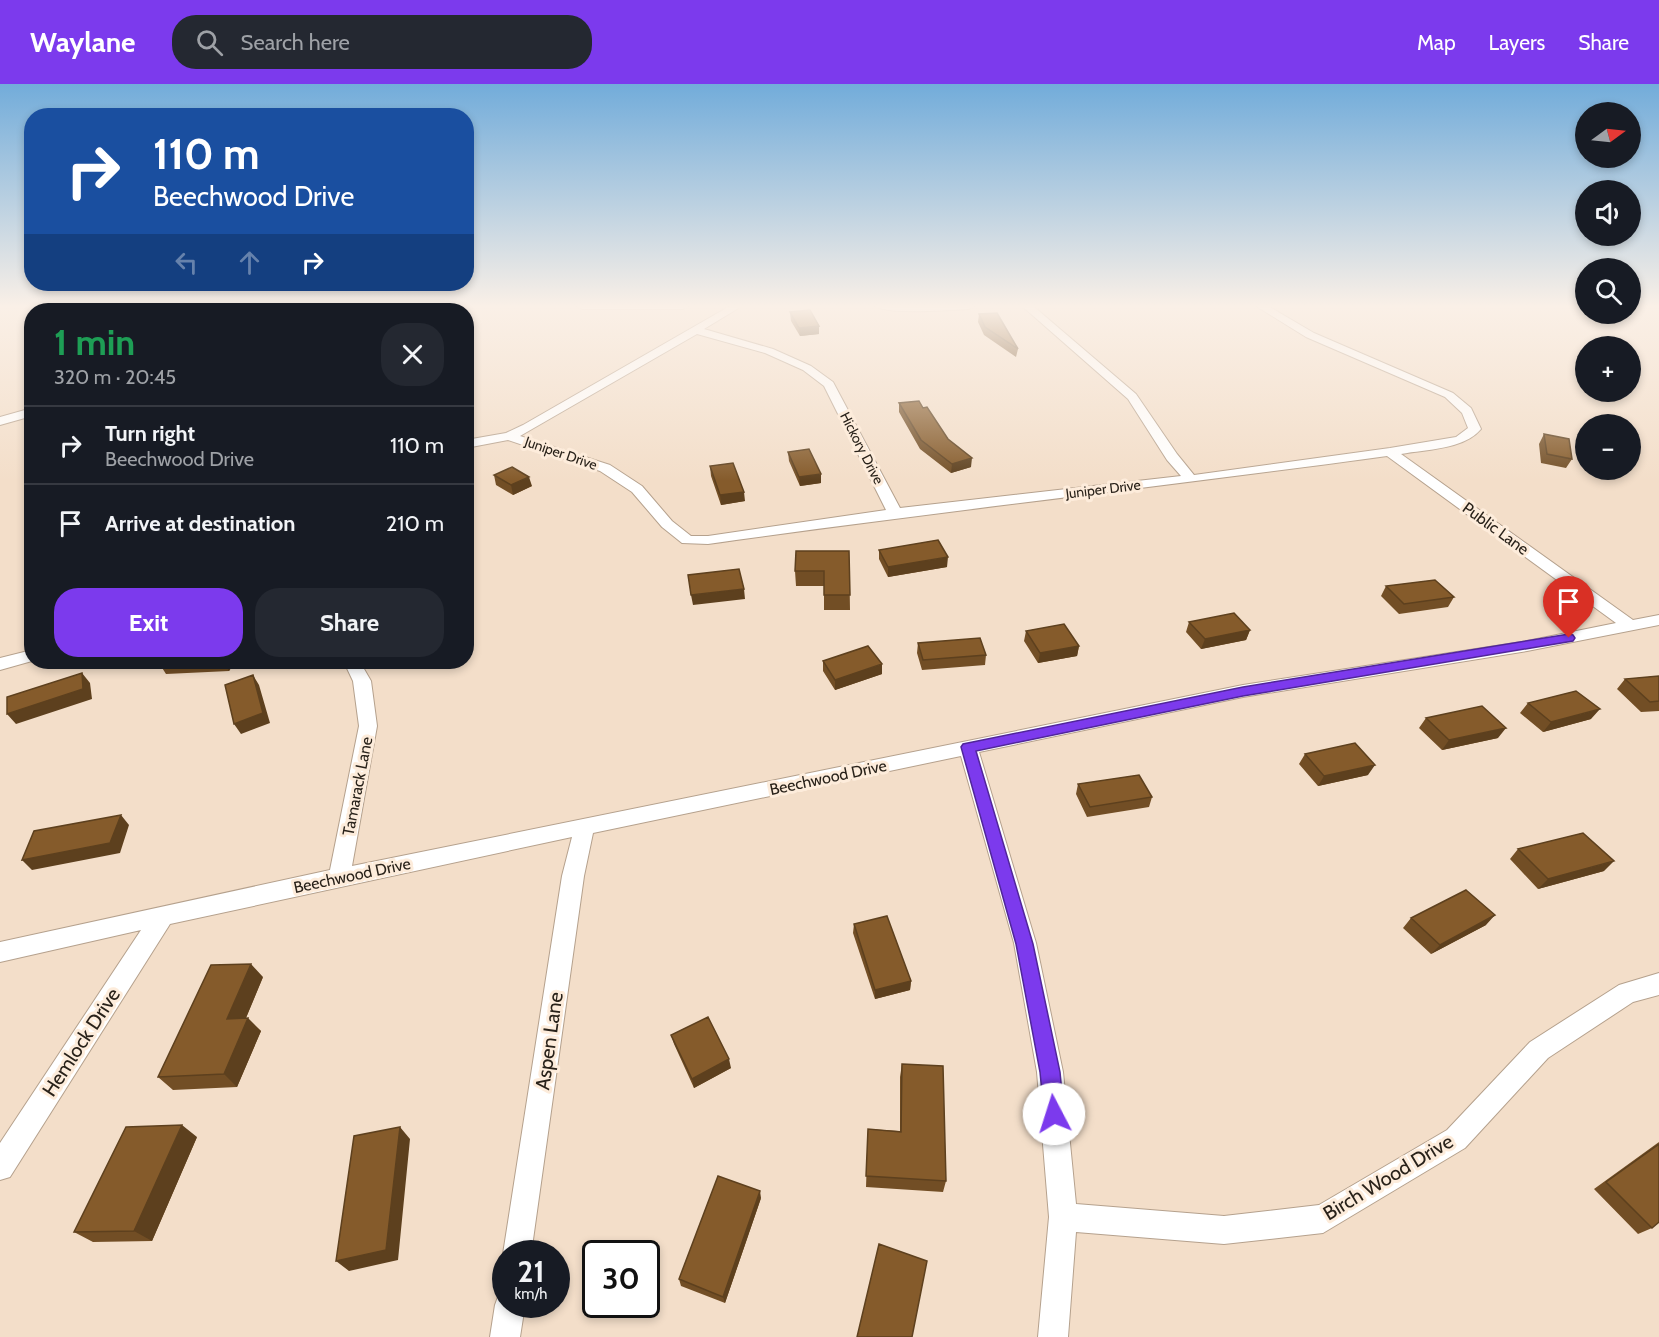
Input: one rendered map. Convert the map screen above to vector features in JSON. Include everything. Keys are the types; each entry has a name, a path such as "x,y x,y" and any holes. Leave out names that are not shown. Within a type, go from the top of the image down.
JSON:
{"street":[{"path":"474,442 508,436 636,364"},
{"name":"Hickory Drive","path":"799,364 829,384 896,513"},
{"path":"1094,364 1132,397 1172,457 1191,479"},
{"name":"Juniper Drive","path":"508,436 605,468 637,489 667,524 687,540 740,537 896,513 1191,479 1390,452 1460,440 1475,429 1467,411 1449,395 1378,364"},
{"path":"0,422 24,414"},
{"name":"Public Lane","path":"1390,452 1631,626"},
{"name":"Beechwood Drive","path":"0,952 339,877 1243,691 1527,646 1659,620"},
{"path":"0,664 24,657"},
{"name":"Tamarack Lane","path":"339,877 368,726 362,681 356,669"},
{"path":"968,747 1027,955 1050,1072 1063,1217 1053,1337"},
{"name":"Aspen Lane","path":"519,1240 573,876 584,828"},
{"name":"Hemlock Drive","path":"0,1167 162,918"},
{"name":"Birch Wood Drive","path":"1063,1217 1224,1230 1323,1219 1456,1139 1539,1050 1627,993 1659,984"},
{"path":"505,1337 508,1318"}],"building":[{"path":"919,401 923,408 927,407 948,439 972,458 952,464 921,440 899,403"},
{"path":"1544,434 1569,439 1572,459 1547,454"},
{"path":"809,449 821,474 799,477 788,452"},
{"path":"733,463 744,492 720,495 710,466"},
{"path":"512,467 529,477 511,485 494,475"},
{"path":"938,540 948,557 888,567 879,550"},
{"path":"796,551 849,551 850,595 824,595 824,571 795,571"},
{"path":"739,569 744,589 691,595 688,575"},
{"path":"1435,580 1454,597 1404,604 1386,586"},
{"path":"1234,613 1250,630 1205,639 1189,622"},
{"path":"1064,624 1079,646 1040,653 1026,631"},
{"path":"980,638 986,655 923,660 918,643"},
{"path":"868,646 882,664 835,680 823,661"},
{"path":"82,673 83,689 7,714 7,697"},
{"path":"253,675 263,713 234,724 225,685"},
{"path":"1659,676 1659,701 1650,702 1625,679"},
{"path":"1576,691 1600,709 1551,722 1528,703"},
{"path":"1482,706 1506,728 1449,740 1426,718"},
{"path":"1355,743 1375,765 1324,776 1305,754"},
{"path":"1139,775 1152,797 1090,807 1078,784"},
{"path":"121,815 110,843 22,860 34,831"},
{"path":"1583,833 1614,861 1548,879 1518,849"},
{"path":"1466,890 1495,915 1440,945 1411,918"},
{"path":"887,916 911,981 875,990 854,924"},
{"path":"251,964 227,1019 248,1018 224,1074 158,1077 211,965"},
{"path":"708,1017 729,1059 692,1079 671,1035"},
{"path":"902,1064 943,1066 946,1181 866,1176 868,1129 901,1132"},
{"path":"182,1125 134,1231 74,1232 126,1127"},
{"path":"400,1127 386,1250 336,1261 354,1136"},
{"path":"1659,1144 1659,1222 1652,1228 1606,1182"},
{"path":"718,1176 760,1191 723,1297 679,1279"},
{"path":"879,1244 927,1261 912,1337 857,1337"}],"route":[{"path":"1054,1114 1050,1072 1024,944 968,747 1243,691 1569,638"}]}
